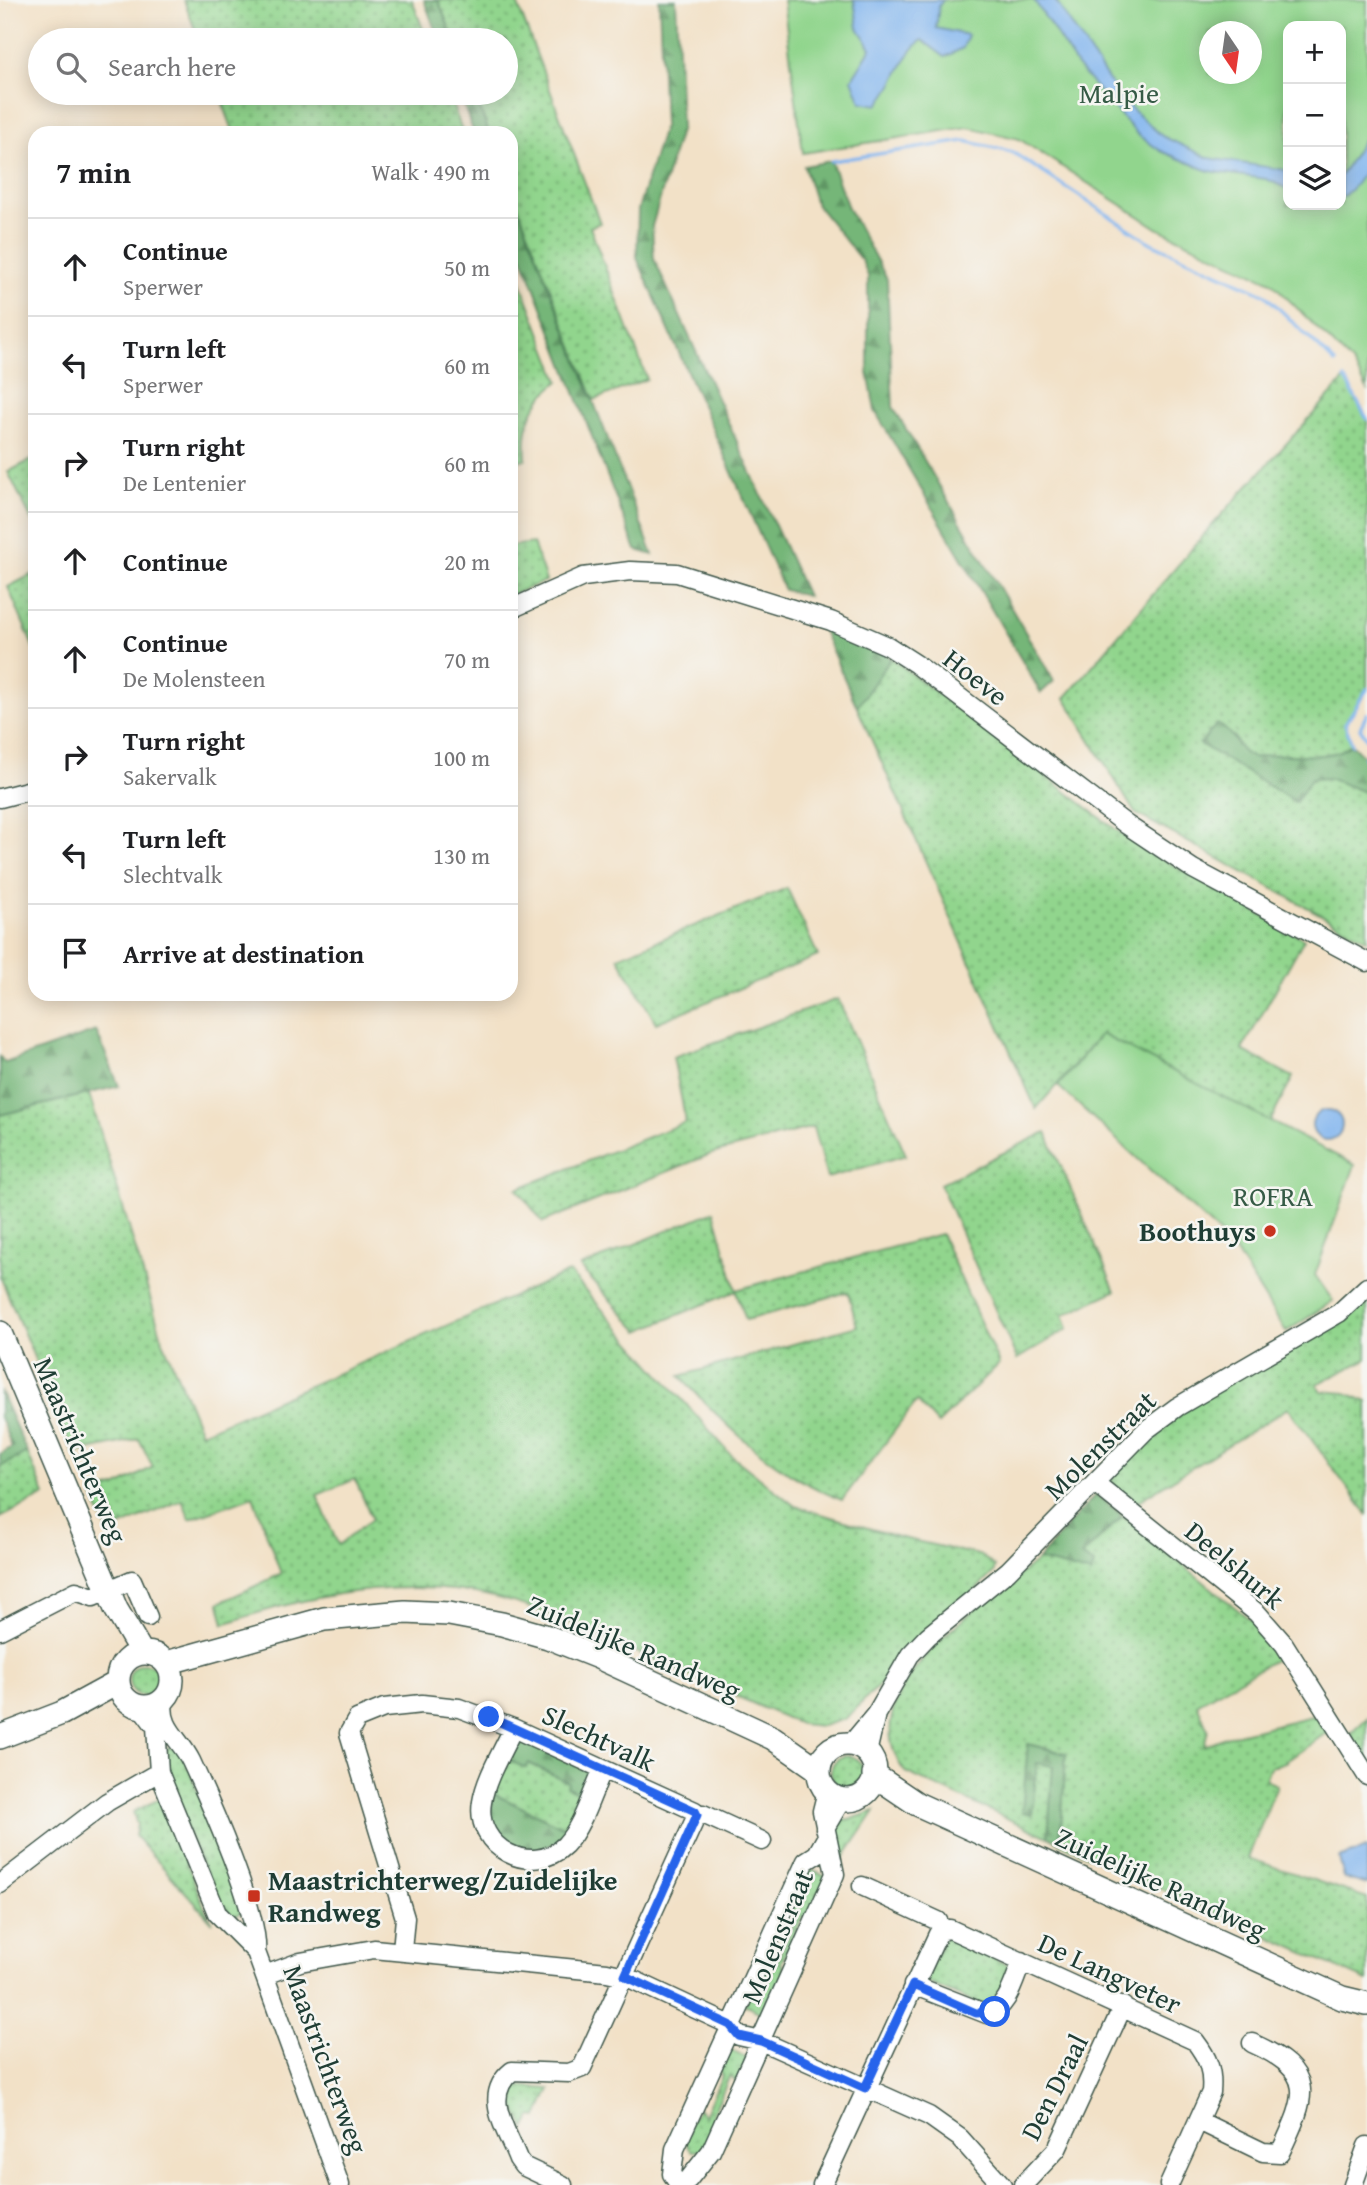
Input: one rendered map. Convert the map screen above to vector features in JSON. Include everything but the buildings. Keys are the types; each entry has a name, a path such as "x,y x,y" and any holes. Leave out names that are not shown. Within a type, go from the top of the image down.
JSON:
{"main road":[{"name":"Maastrichterweg","path":"0,1333 134,1656"},
{"name":"Zuidelijke Randweg","path":"128,1696 167,1681 223,1649 294,1625 354,1614 449,1614 502,1624 548,1637 773,1738 829,1778"},
{"path":"0,1737 62,1713 128,1696 118,1675 134,1656 160,1657 167,1681"},
{"path":"842,1744 859,1748 870,1783 851,1799 829,1778 842,1744"},
{"name":"Zuidelijke Randweg","path":"870,1783 1342,1998 1367,2004"},
{"name":"Zuidelijke Randweg","path":"1342,1998 1367,2016"}],"street":[{"name":"Hoeve","path":"518,606 583,577 645,570 677,573 831,621 888,646 916,664 1127,825 1193,869 1367,962"},
{"path":"0,798 28,791"},
{"name":"Molenstraat","path":"859,1748 910,1655 928,1636 1008,1571 1146,1430 1177,1406 1339,1313 1367,1287"},
{"name":"Deelshurk","path":"1095,1483 1257,1613 1284,1644 1367,1776"},
{"name":"Maastrichterweg","path":"112,1600 132,1580 148,1617"},
{"path":"0,1630 76,1591 112,1600"},
{"name":"Maastrichterweg","path":"167,1681 164,1724 190,1760 248,1904 258,1937 256,1952"},
{"name":"Maastrichterweg","path":"128,1696 156,1727 156,1760 159,1772 217,1913 256,1952 340,2185"},
{"name":"Slechtvalk","path":"402,1951 404,1918 349,1728 367,1713 400,1705 422,1704 474,1712 695,1811 697,1815 703,1814 762,1841"},
{"path":"513,1728 484,1793 481,1811 489,1838 510,1855 536,1859 552,1854 566,1844 603,1769"},
{"path":"158,1751 178,1744"},
{"path":"0,1884 107,1802 159,1772"},
{"name":"Molenstraat","path":"825,1833 812,1858 806,1861 675,2149 672,2174 678,2183 688,2180 705,2162 835,1874 822,1811 829,1778"},
{"path":"561,2185 529,2178 518,2159 496,2102 498,2088 505,2076 519,2069 577,2072 582,2068 697,1815"},
{"name":"Molenstraat","path":"812,1858 823,1860 834,1867"},
{"name":"De Langveter","path":"862,1886 938,1921 943,1930 950,1929 1195,2041 1208,2057 1212,2076 1211,2092 1169,2185"},
{"path":"226,1922 238,1919 248,1904"},
{"path":"821,2185 913,1985 938,1934 943,1930"},
{"path":"265,1975 344,1952 374,1949 625,1976 730,2025 739,2036 761,2041 940,2123 960,2138 1002,2185"},
{"path":"913,1985 987,2014 995,2012 1003,2005 1022,1961"},
{"name":"Den Draal","path":"1023,2185 1058,2148 1123,2006"},
{"path":"1199,2121 1263,2152 1280,2153 1300,2110 1303,2089 1289,2066 1252,2043"},
{"path":"1353,2185 1367,2146"}],"green space":[{"path":"184,0 412,0 422,28 194,28"},
{"path":"424,0 438,0 449,28 434,28"},
{"path":"438,0 516,0 600,223 590,227 647,379 594,400 518,207 518,126 486,126 478,105 518,105 518,28 449,28"},
{"path":"659,0 676,0 681,127 652,226 654,259 807,596 784,590 637,258 638,210 664,125"},
{"name":"Malpie","path":"783,0 1367,0 1367,389 1353,364 1271,282 1159,229 1019,139 968,127 803,153"},
{"path":"224,105 452,105 460,126 231,126"},
{"path":"464,105 478,105 486,126 471,126"},
{"path":"831,161 848,208 887,279 893,407 1054,681 1041,693 875,411 868,372 868,276 862,261 816,204 804,166"},
{"path":"518,207 653,555 636,550 518,245"},
{"path":"518,275 559,381 542,397 531,415 526,435 526,459 518,461"},
{"path":"1345,379 1367,419 1367,689 1345,724 1352,744 1329,754 1266,755 1254,758 1241,752 1234,736 1200,743 1295,802 1310,779 1328,777 1367,793 1367,940 1135,813 1065,698 1207,531"},
{"path":"28,462 28,513 8,472"},
{"path":"533,543 546,581 518,592 518,545"},
{"path":"28,577 28,634 8,587"},
{"path":"821,626 874,647 891,658 857,707"},
{"path":"891,658 1131,841 1304,939 1242,1050 1293,1077 1270,1122 1101,1034 1036,1109 857,707"},
{"path":"1217,724 1228,732 1243,751 1254,758 1266,755 1329,754 1352,744 1367,760 1367,793 1328,778 1311,779 1296,802 1200,744"},
{"path":"787,888 818,956 656,1023 618,957"},
{"path":"838,999 906,1155 827,1178 813,1127 711,1154 543,1222 517,1189 686,1122 673,1057"},
{"path":"96,1031 119,1086 0,1115 0,1057 5,1063"},
{"name":"ROFRA","path":"1101,1034 1355,1165 1315,1275 1333,1301 1286,1332 1230,1243 1058,1086"},
{"path":"89,1094 163,1341 201,1433 569,1272 733,1457 795,1506 898,1537 982,1556 995,1567 993,1573 845,1719 822,1726 800,1724 546,1613 478,1594 424,1588 366,1590 308,1600 224,1624 219,1603 281,1574 253,1496 190,1519 182,1500 108,1532 92,1494 118,1486 153,1467 139,1439 74,1453 0,1276 0,1115","holes":["355,1479 372,1519 338,1545 317,1495"]},
{"path":"1046,1132 1115,1291 1063,1315 1068,1329 1017,1359 940,1184"},
{"path":"714,1211 736,1290 941,1234 999,1364 938,1424 917,1401 842,1500 795,1477 754,1448 716,1414 680,1376 857,1326 848,1292 746,1320 736,1291 639,1331 580,1267"},
{"path":"1367,1293 1367,1359 1317,1384 1321,1391 1346,1393 1367,1402 1367,1514 1288,1408 1135,1503 1118,1491 1111,1480 1136,1451 1165,1425 1230,1377"},
{"path":"0,1391 27,1452 0,1467 0,1454 12,1447 0,1417"},
{"path":"27,1452 45,1495 0,1518 0,1467"},
{"path":"1096,1494 1123,1516 1081,1556 1094,1564 1091,1574 1038,1560"},
{"path":"1123,1516 1275,1640 1285,1654 1197,1704 1208,1730 1204,1746 1225,1737 1320,1714 1329,1731 1285,1762 1270,1767 1265,1780 1277,1785 1248,1858 1367,1898 1367,1981 1060,1843 1066,1753 1028,1744 1032,1814 1037,1763 1053,1766 1048,1837 905,1772 891,1741 893,1711 907,1681 929,1652 986,1600 1038,1560 1091,1573 1081,1556"},
{"path":"145,1664 156,1669 161,1680 156,1691 145,1696 134,1691 129,1680 134,1669"},
{"path":"1367,1718 1367,1761 1350,1734"},
{"path":"517,1738 594,1773 585,1796 567,1787 568,1782 529,1763 526,1768 505,1759"},
{"path":"1028,1744 1066,1754 1060,1843 1048,1837 1053,1766 1037,1763 1032,1814 1022,1812"},
{"path":"168,1748 175,1748 184,1756 243,1910 238,1915 224,1916 171,1792 162,1753"},
{"path":"847,1756 858,1761 863,1772 858,1783 847,1788 836,1783 831,1772 836,1761"},
{"path":"505,1759 527,1767 528,1763 569,1782 585,1796 569,1830 494,1794 496,1780"},
{"path":"494,1794 569,1830 556,1842 541,1849 513,1847 502,1839 494,1827 491,1812"},
{"path":"161,1798 213,1923 135,1836 137,1825 133,1812"},
{"path":"875,1811 839,1865 833,1820 849,1820"},
{"path":"807,1868 831,1879 810,1924 804,1914 781,1963 787,1974 767,2016 744,2005 765,1961 772,1972 796,1918 790,1907"},
{"path":"949,1937 1014,1968 1013,1977 988,2008 928,1983 927,1975 944,1939"},
{"path":"725,2048 748,2058 737,2083 730,2075 712,2116 718,2126 702,2151 692,2151 686,2141 687,2130 698,2108 704,2116 722,2076 717,2066"},
{"path":"517,2086 550,2089 538,2117 532,2116 525,2129 514,2105"}],"water":[{"path":"854,0 943,0 939,6 936,28 968,35 963,48 945,57 922,40 909,55 878,105 861,102 852,79 871,48 858,28"},
{"path":"1034,0 1055,0 1122,100 1162,136 1209,158 1283,170 1283,187 1266,179 1209,171 1161,151 1138,135 1077,66"},
{"path":"1367,134 1364,170 1346,194 1346,167"},
{"path":"1327,1110 1338,1114 1342,1125 1338,1136 1327,1140 1316,1136 1312,1125 1316,1114"},
{"path":"1367,1848 1367,1885 1344,1878 1339,1858"}],"waterway":[{"path":"831,161 965,141 1012,152 1151,243 1264,294 1335,363"},
{"path":"1345,379 1367,419"},
{"path":"1352,744 1345,724 1367,689"},
{"path":"1367,714 1360,728 1367,739"},
{"path":"1364,757 1367,760"}],"place":[{"name":"Boothuys","path":"1270,1231"},
{"name":"Maastrichterweg/Zuidelijke Randweg","path":"254,1896"}],"route":[{"path":"489,1717 695,1811 697,1819 625,1976 730,2025 739,2036 750,2041 761,2041 865,2088 913,1985 976,2013 995,2012"}]}
